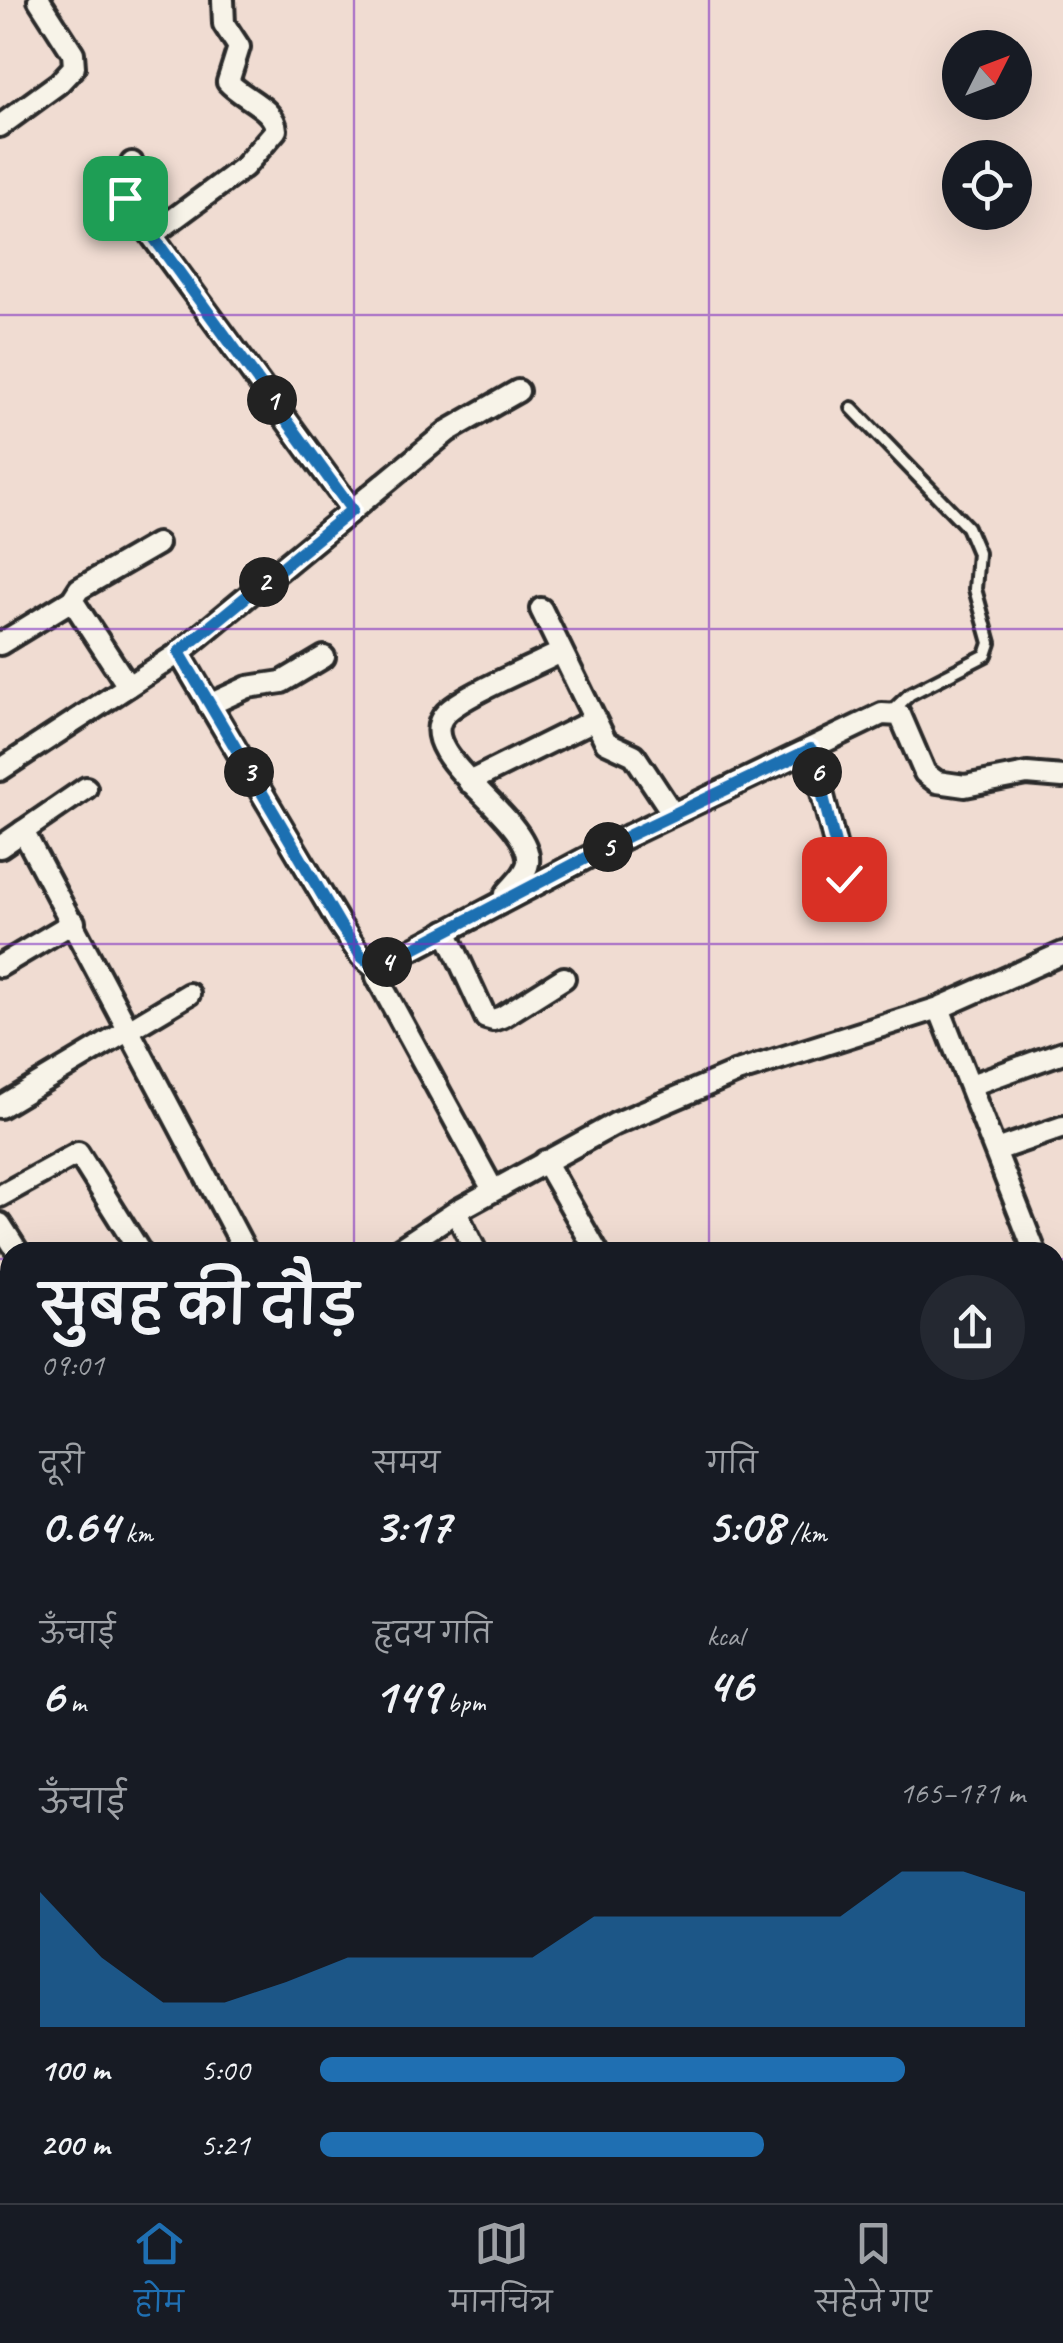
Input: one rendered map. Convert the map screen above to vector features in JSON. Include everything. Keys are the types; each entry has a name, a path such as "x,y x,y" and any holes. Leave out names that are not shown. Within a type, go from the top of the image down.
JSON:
{"street":[{"path":"0,126 59,83 74,67 73,53 39,0"},
{"path":"152,234 244,168 276,130 270,114 228,82 239,46 224,24 223,0"},
{"path":"132,163 125,198 352,510"},
{"path":"0,770 179,652 448,432 518,391"},
{"path":"0,644 72,600 79,589 157,544"},
{"path":"72,600 128,686"},
{"path":"541,608 606,742 634,755 673,814"},
{"path":"179,652 340,925 361,956 378,970"},
{"path":"497,904 523,874 528,863 526,847 510,822 469,782 441,742 439,723 456,706 562,652"},
{"path":"210,705 248,687 282,682 324,656"},
{"path":"378,970 673,814 892,712 900,714 925,773 937,782 978,785 1027,774 1063,778"},
{"path":"469,782 594,720"},
{"path":"811,749 844,879"},
{"path":"0,847 86,788"},
{"path":"23,831 241,1242"},
{"path":"0,966 74,922"},
{"path":"446,931 486,1018 502,1016 564,978"},
{"path":"410,1242 493,1190 614,1124 737,1072 940,1008 1063,953"},
{"path":"378,970 377,976 493,1190"},
{"path":"0,1107 189,994"},
{"path":"940,1008 1031,1242"},
{"path":"971,1085 1063,1052"},
{"path":"996,1150 1063,1127"},
{"path":"0,1196 78,1152 134,1242"},
{"path":"545,1161 591,1242"},
{"path":"456,1212 471,1242"}],"lane":[{"path":"852,408 967,528 978,553 975,589 990,643 986,655 910,694 892,712"}],"route":[{"path":"125,198 352,510 179,652 361,956 378,970 630,835 811,749 844,879"}]}
